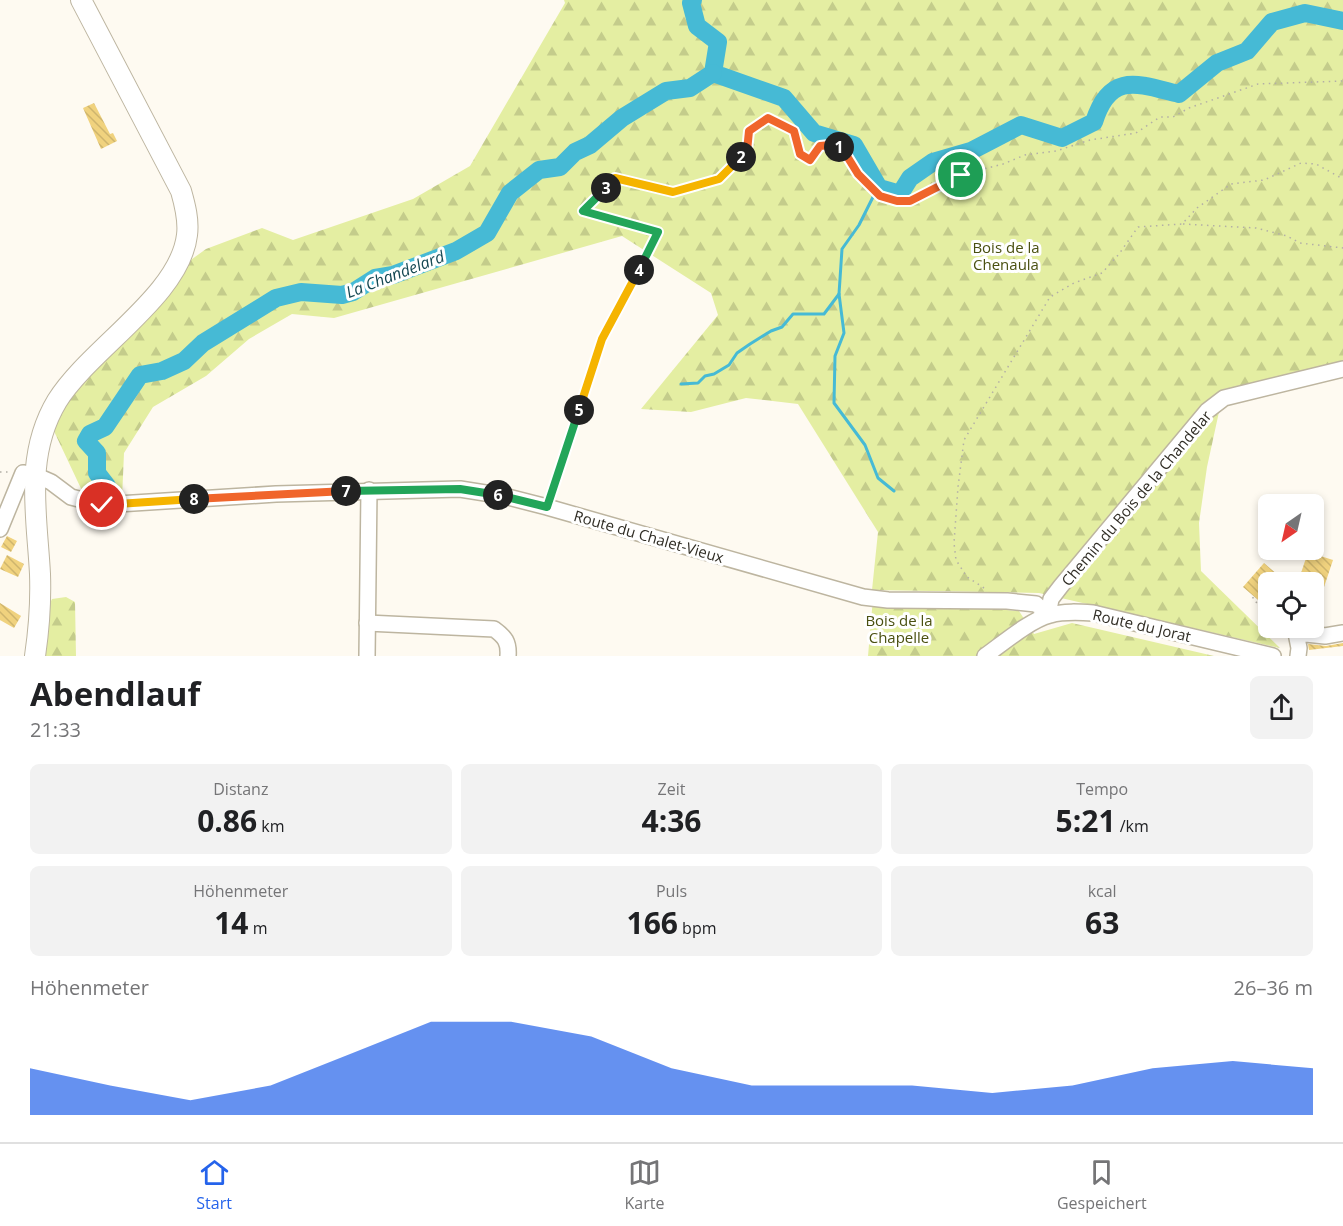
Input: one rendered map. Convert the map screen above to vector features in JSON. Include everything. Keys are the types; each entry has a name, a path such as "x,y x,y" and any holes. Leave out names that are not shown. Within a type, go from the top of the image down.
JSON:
{"main road":[{"path":"34,656 39,627 40,597 34,518 35,475 44,427 58,401 78,374 171,278 183,255 188,235 187,212 181,191 81,0"}],"street":[{"name":"Chemin du Bois de la Chandelar","path":"1048,615 1051,599 1061,586 1207,411 1224,398 1343,369"},
{"path":"0,529 23,473 35,475"},
{"name":"Route du Chalet-Vieux","path":"35,475 51,482 71,497 102,505 276,494 460,489 504,496 547,507 863,597 888,600 1007,601 1036,604 1048,615"},
{"path":"367,656 369,490"},
{"name":"Route du Jorat","path":"985,656 1019,631 1048,615 1070,612 1093,613 1273,656"},
{"path":"368,623 494,629 503,635 509,644 508,656"},
{"path":"1298,656 1296,633 1325,636 1343,633"}],"path":[{"path":"547,507 602,339 658,232 583,211 615,178 673,192 719,179 747,151 749,131 768,118 794,131 800,154 810,160 820,146 830,145 842,148 858,174 880,196 897,201 910,201 961,175 1003,164 1025,155 1056,151 1090,140 1136,133 1160,117 1173,117 1189,108 1258,84 1343,81"},
{"path":"1182,224 1197,208 1231,184 1264,180 1301,163 1316,164 1343,179"},
{"path":"987,589 967,577 956,560 954,543 957,498 964,440 1050,297 1074,283 1101,273 1119,254 1138,227 1182,224 1256,228 1287,236 1300,243 1343,248"},
{"path":"1253,597 1258,605"}],"green space":[{"name":"Bois de la Chenaula","path":"564,0 1343,0 1343,365 1224,389 1207,467 1199,523 1201,571 1258,627 1258,638 1270,638 1280,648 1039,593 872,590 878,532 798,404 746,398 691,412 641,409 718,315 711,293 622,236 334,318 292,314 249,339 206,376 153,407 124,453 122,499 85,497 52,427 59,408 188,262 206,249 262,228 293,240 413,199 470,166 565,3"},
{"path":"66,597 75,602 76,656 44,656 48,636 49,605 52,599"},
{"name":"Bois de la Chapelle","path":"873,598 1019,611 1034,634 1072,623 1214,656 868,656"}],"building":[{"path":"94,103 110,134 113,133 117,141 101,149 83,108"},
{"path":"7,536 17,541 11,552 1,547"},
{"path":"7,555 24,564 18,577 0,569"},
{"path":"1324,557 1333,560 1324,587 1324,572 1301,572 1305,560 1324,560"},
{"path":"1264,563 1274,572 1258,572 1258,600 1243,587"},
{"path":"0,603 21,616 14,628 0,620"},
{"path":"1343,643 1343,646 1309,650 1308,644 1326,646"}],"waterway":[{"name":"La Chandelard","path":"693,0 691,3 697,26 718,42 713,73 784,98 814,133 854,145 879,188 900,194 910,178 933,162 971,151 1021,125 1062,138 1094,122 1108,95 1117,88 1138,85 1179,94 1217,63 1247,51 1272,22 1305,13 1343,21"},
{"name":"La Chandelard","path":"107,486 97,473 97,453 86,441 90,434 105,427 140,375 162,371 184,361 203,343 276,298 301,292 342,295 353,292 375,278 393,275 456,251 487,233 510,193 539,170 560,167 575,152 590,145 622,118 666,91 690,88 713,73"},
{"path":"873,197 859,225 842,249 839,294 844,333 835,356 834,403 865,445 878,478 894,491"},
{"path":"681,384 698,383 705,376 714,374 729,365 737,353 771,331 782,327 793,314 824,314 839,294"}],"route":[{"path":"102,505 276,494 460,489 504,496 547,507 602,339 658,232 583,211 615,178 673,192 719,179 747,151 749,131 768,118 794,131 800,154 810,160 820,146 830,145 842,148 858,174 880,196 897,201 910,201 961,175"}]}
